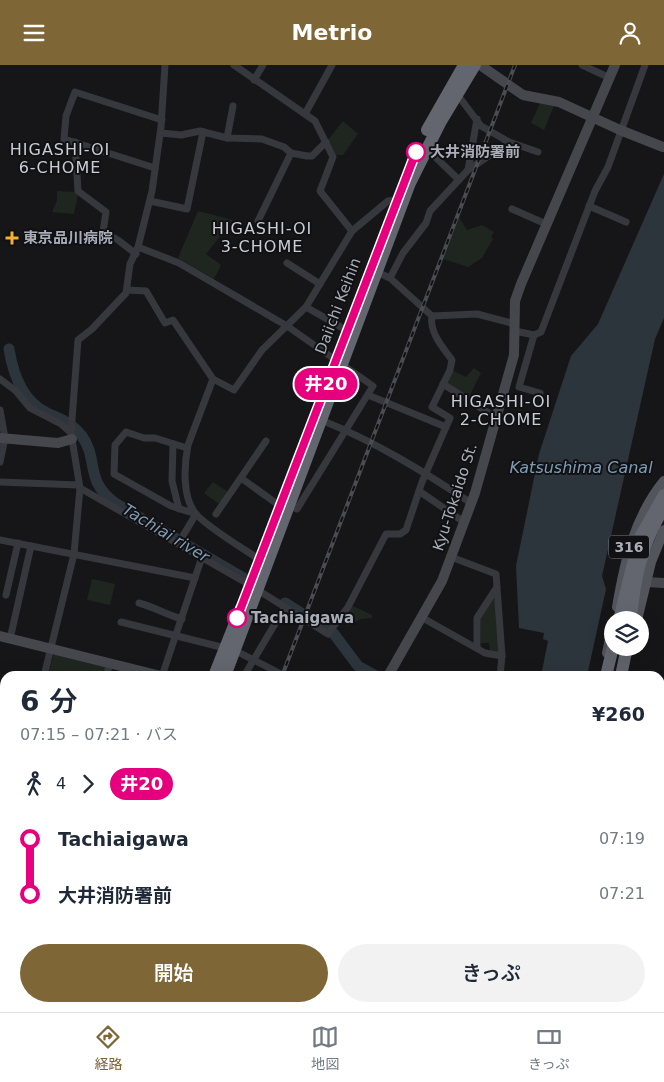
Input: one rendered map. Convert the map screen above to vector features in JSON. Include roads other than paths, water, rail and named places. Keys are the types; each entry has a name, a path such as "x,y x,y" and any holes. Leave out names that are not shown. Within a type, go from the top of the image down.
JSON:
{"highway":[{"name":"Daiichi Keihin","path":"255,584 260,560 321,420 346,330 374,270 397,200 436,110 464,65"},
{"name":"Daiichi Keihin","path":"217,671 230,649 374,270 426,147 456,93 475,65"},
{"path":"621,611 637,546 645,526 664,495"},
{"path":"634,611 634,590 642,553 664,508"},
{"path":"636,611 650,555 664,523"},
{"path":"625,611 627,574"},
{"name":"Daiichi Keihin","path":"226,671 230,649"},
{"path":"605,671 610,656"},
{"path":"614,671 617,656"},
{"path":"624,671 627,656"}],"main road":[{"name":"316","path":"617,611 638,524 654,493 664,481"},
{"name":"316","path":"637,611 655,550 664,530"},
{"path":"605,671 607,656"}],"street":[{"path":"45,671 74,554 80,487 72,434 78,340 92,329 127,290 130,265 137,251 150,201 161,133 164,65"},
{"path":"234,65 314,121 333,157 320,191 352,231"},
{"path":"254,79 263,65"},
{"path":"305,115 332,65"},
{"path":"480,65 523,95 559,102 663,147"},
{"path":"582,65 610,78"},
{"name":"Kyu-Tokaido St.","path":"392,671 442,581 471,503 514,355 516,301 546,224 615,65"},
{"path":"540,393 519,387 534,335 540,332 589,206 608,167 645,65"},
{"path":"155,168 64,139 66,116 75,92 162,120"},
{"path":"456,93 481,126 508,142 538,152"},
{"path":"227,138 234,107"},
{"path":"468,170 476,119"},
{"path":"161,133 181,135 203,132 227,138 262,139 284,147 291,153 312,156 326,142"},
{"path":"150,201 187,209 203,132"},
{"path":"75,142 78,191 106,212 103,233 137,251 180,263 287,326 372,386 297,509 285,505 241,478"},
{"path":"390,278 403,253 426,223 430,211 468,170 508,142"},
{"path":"426,147 459,180"},
{"path":"258,221 291,153"},
{"path":"127,290 146,291 165,323 173,320 212,379 234,390 262,351 306,307 352,231 388,201 397,200"},
{"path":"589,206 626,222"},
{"path":"512,209 546,224"},
{"path":"287,263 320,284"},
{"path":"374,270 390,278 432,316 477,314 534,335"},
{"path":"306,307 346,330"},
{"path":"0,482 80,487 180,540 202,557 255,584 285,607 328,634 338,622 386,534 400,534 406,530 426,472 450,418 432,407 452,360 435,333 431,322 432,316"},
{"path":"508,374 522,378"},
{"path":"0,379 16,391 30,408 61,424 72,434"},
{"path":"196,514 187,491 187,448 212,379"},
{"path":"443,384 495,417"},
{"path":"368,395 446,427"},
{"path":"0,410 2,438 0,462"},
{"path":"321,420 346,430 426,472 471,503"},
{"path":"187,448 126,432 115,445 114,474 180,509 196,514 260,560"},
{"path":"2,438 58,443 72,434"},
{"path":"216,514 266,441"},
{"path":"174,444 172,481 180,509"},
{"path":"419,491 464,522"},
{"path":"180,540 196,514"},
{"path":"0,540 195,578"},
{"path":"6,595 18,543"},
{"path":"31,546 5,638 140,671"},
{"path":"164,671 202,557"},
{"path":"451,557 496,574 502,656 500,671"},
{"path":"646,582 664,583"},
{"path":"477,648 477,618 497,587"},
{"path":"139,603 182,619"},
{"path":"247,671 285,607"},
{"path":"421,617 485,653 502,656"},
{"path":"120,622 230,649 275,671"},
{"path":"108,671 110,664"}],"water":[{"name":"Katsushima Canal","path":"664,174 664,318 655,339 602,576 606,589 588,671 542,671 548,641 543,639 544,633 519,628 516,566 539,454 571,356 598,324"}],"waterway":[{"name":"Tachiai river","path":"9,349 16,377 25,394 38,408 62,419 82,436 90,453 95,478 105,495 115,503 252,583"},
{"name":"Tachiai river","path":"285,603 334,634 358,666 367,671"}],"railway":[{"path":"284,671 515,65"}],"place":[{"name":"大井消防署前","path":"416,152"},
{"name":"東京品川病院","path":"12,238"},
{"name":"Tachiaigawa","path":"237,618"}],"district":[{"name":"HIGASHI-OI 6-CHOME","path":"60,158"},
{"name":"HIGASHI-OI 3-CHOME","path":"262,237"},
{"name":"HIGASHI-OI 2-CHOME","path":"501,410"}]}
